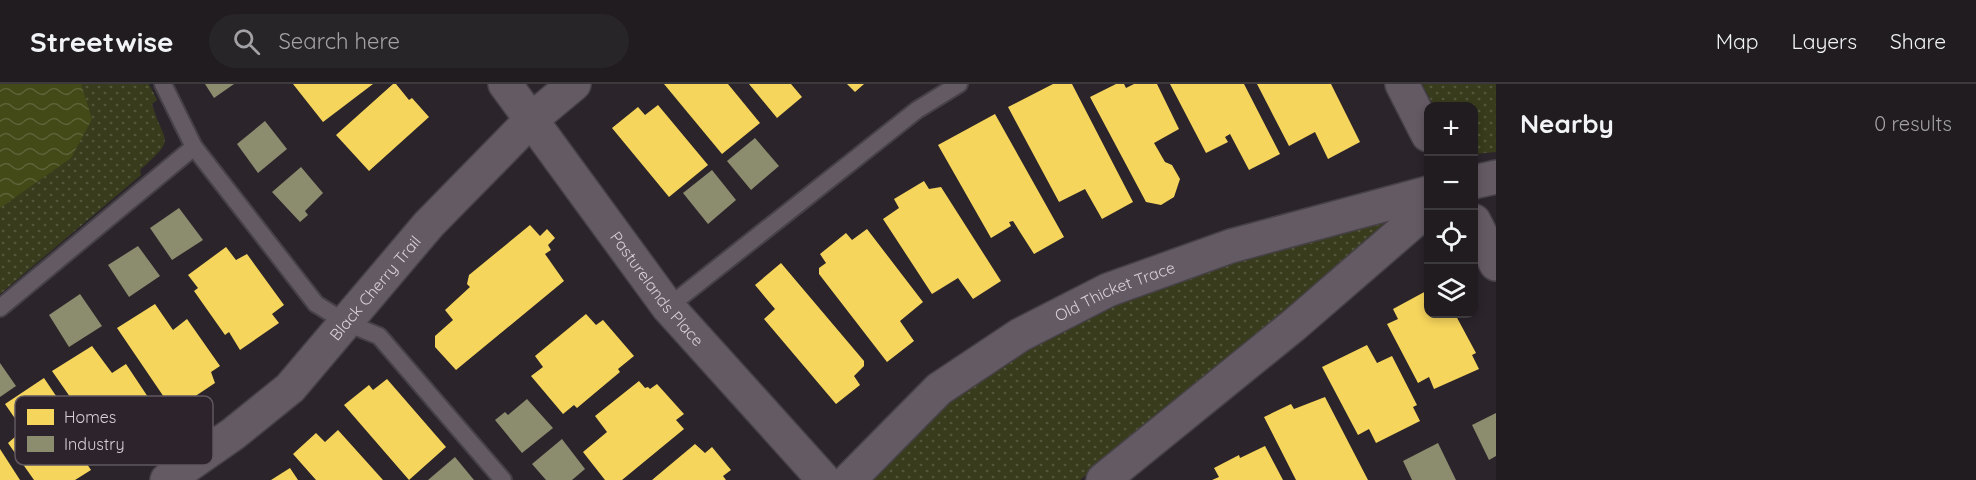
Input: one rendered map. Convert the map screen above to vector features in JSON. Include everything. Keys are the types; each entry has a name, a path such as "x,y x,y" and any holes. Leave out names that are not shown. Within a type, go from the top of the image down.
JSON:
{"street":[{"name":"Pasturelands Place","path":"505,84 668,307 824,480"},
{"name":"Black Cherry Trail","path":"213,448 290,388 429,224 532,119 574,84"},
{"path":"1402,84 1424,127"},
{"path":"1478,181 1496,177"},
{"name":"Old Thicket Trace","path":"849,480 939,389 1020,335 1108,290 1231,246 1424,194"},
{"path":"1103,480 1294,325 1427,210"},
{"path":"1478,230 1496,264"},
{"name":"Black Cherry Trail","path":"166,480 188,465"}],"lane":[{"path":"163,84 194,147 316,304 347,323 379,336 503,480"},
{"path":"668,307 917,110 958,84"},
{"path":"0,308 194,147"}],"shaded area":[{"path":"0,84 149,84 157,100 152,104 165,140 160,151 140,170 141,175 0,294"},
{"path":"1422,84 1496,84 1496,152 1478,154 1478,102 1432,102"},
{"path":"1373,218 1395,221 1080,480 859,480 953,394 1104,302"}],"water":[{"path":"0,84 81,84 92,119 71,158 0,208"}],"building: Homes":[{"path":"293,84 373,84 323,122"},
{"path":"393,84 396,84 409,100 412,98 429,117 369,171 336,135"},
{"path":"664,84 728,84 760,123 722,154"},
{"path":"749,84 791,84 802,97 777,118"},
{"path":"847,84 864,84 855,92"},
{"path":"1053,84 1072,84 1133,202 1102,219 1085,189 1059,202 1008,107"},
{"path":"1116,84 1124,84 1126,88 1134,84 1157,84 1179,129 1154,143 1165,162 1172,165 1180,179 1174,197 1161,205 1146,202 1090,97"},
{"path":"1170,84 1244,84 1280,154 1249,170 1230,134 1225,137 1228,142 1206,153"},
{"path":"1257,84 1331,84 1360,142 1328,159 1315,132 1289,146"},
{"path":"658,105 708,165 669,197 612,128 638,107 645,115"},
{"path":"995,114 1064,237 1034,254 1013,221 1009,222 1011,226 991,238 938,145"},
{"path":"924,181 929,189 941,187 1001,281 973,299 958,278 932,294 883,219 899,208 894,199"},
{"path":"530,225 540,236 547,229 555,238 548,245 551,250 545,254 564,281 456,370 435,347 435,336 453,320 445,310 470,287 467,284 469,275"},
{"path":"867,229 923,302 900,321 914,341 887,362 819,274 819,268 826,263 820,254 846,233 852,240"},
{"path":"226,247 236,260 247,254 284,305 272,314 279,323 240,350 229,332 225,335 194,291 198,288 188,275"},
{"path":"781,263 864,361 864,366 854,376 860,385 836,404 764,319 775,309 755,285"},
{"path":"1424,292 1424,318 1457,318 1476,353 1472,355 1479,369 1434,389 1429,377 1418,383 1387,324 1398,319 1393,309"},
{"path":"155,304 173,330 187,319 220,366 211,372 215,383 196,396 163,396 117,328"},
{"path":"586,314 596,325 603,320 634,356 618,369 620,372 577,408 574,405 563,414 531,376 543,367 535,356"},
{"path":"1367,345 1377,363 1392,356 1417,405 1413,407 1420,421 1376,443 1369,429 1358,435 1322,367"},
{"path":"92,346 112,373 126,364 147,396 69,396 52,371"},
{"path":"44,378 56,396 17,396"},
{"path":"387,379 446,447 409,480 344,405 369,385 373,390"},
{"path":"639,381 645,388 650,389 657,384 684,414 676,420 684,429 622,480 605,480 583,452 607,432 595,416"},
{"path":"15,397 15,418 5,404"},
{"path":"1325,397 1368,480 1296,480 1264,417 1291,404 1294,409"},
{"path":"338,430 383,480 316,480 293,454 316,433 325,442"},
{"path":"15,437 15,453 8,443"},
{"path":"695,444 705,453 712,447 731,470 723,476 726,480 652,480"},
{"path":"1265,446 1283,480 1212,480 1219,477 1214,468 1239,455 1240,458"},
{"path":"0,449 20,480 0,480"},
{"path":"23,465 88,465 91,470 75,480 34,480"},
{"path":"290,468 298,480 271,480"}],"building: Industry":[{"path":"205,84 234,84 214,98"},
{"path":"265,121 287,149 258,173 237,144"},
{"path":"755,138 779,166 751,190 727,161"},
{"path":"301,167 323,193 305,211 308,215 300,222 272,192"},
{"path":"712,170 736,200 708,224 683,193"},
{"path":"179,208 203,240 172,260 150,228"},
{"path":"138,246 160,276 129,297 108,265"},
{"path":"80,294 102,326 69,347 49,315"},
{"path":"0,363 16,386 0,397"},
{"path":"527,399 553,428 522,453 495,420 505,412 508,415"},
{"path":"1496,413 1496,456 1489,460 1472,425"},
{"path":"562,439 585,469 572,480 546,480 532,464"},
{"path":"1438,443 1456,480 1412,480 1403,461"},
{"path":"455,457 474,480 428,480"}]}
